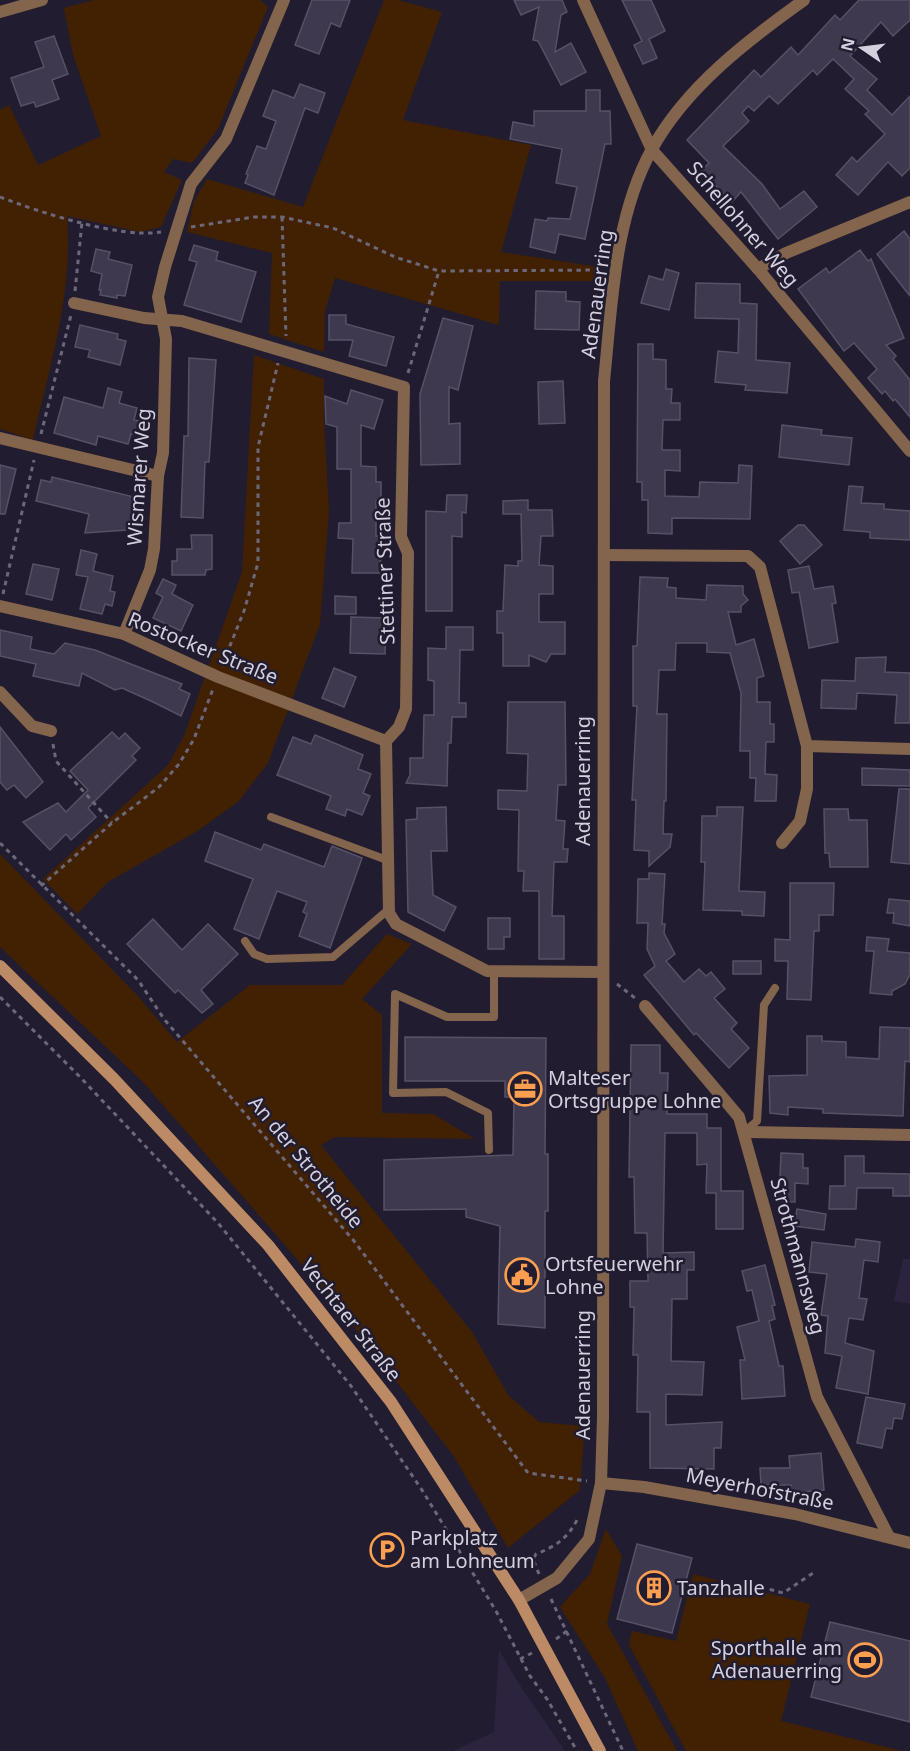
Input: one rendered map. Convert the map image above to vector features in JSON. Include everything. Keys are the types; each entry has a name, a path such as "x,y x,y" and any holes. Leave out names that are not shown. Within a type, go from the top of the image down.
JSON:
{"main road":[{"name":"Vechtaer Straße","path":"0,966 114,1079 268,1245 391,1402 519,1600 600,1751"}],"street":[{"path":"0,12 42,0"},
{"name":"Wismarer Weg","path":"124,634 150,570 154,549 158,476 163,453 166,339 158,297 191,184 226,139 284,0"},
{"name":"Schellohner Weg","path":"583,0 652,150 758,269 910,451"},
{"name":"Adenauerring","path":"519,1600 557,1578 589,1539 603,1418 604,381 616,270 631,203 652,150 683,105 717,69 804,0"},
{"path":"758,269 786,253 910,202"},
{"path":"74,303 144,318 182,321 404,387"},
{"name":"Stettiner Straße","path":"387,741 399,727 406,709 408,554 401,537 404,387"},
{"path":"0,438 158,476"},
{"path":"604,555 748,556 760,567 807,746 807,789 800,821 782,843"},
{"name":"Rostocker Straße","path":"0,605 124,634 218,676 387,741"},
{"path":"0,692 32,726 51,731"},
{"path":"387,741 389,909 396,924 487,971 602,972"},
{"path":"807,746 910,749"},
{"name":"Strothmannsweg","path":"645,1006 739,1117 817,1397 888,1535"},
{"path":"744,1132 910,1136"},
{"name":"Meyerhofstraße","path":"595,1482 644,1486 795,1514 888,1535 910,1543"}],"lane":[{"path":"271,817 387,860"},
{"path":"245,941 254,954 267,959 333,957 389,909"},
{"path":"489,1149 488,1113 446,1092 393,1093 395,994 447,1017 494,1017 494,972"},
{"path":"744,1132 757,1121 764,1005 775,988"}],"path":[{"path":"0,197 81,222 146,235 254,217 282,217 333,228 395,257 439,271 616,270"},
{"path":"41,886 112,823 159,787 178,764 194,739 244,611 258,563 258,447 286,334 282,285 282,217"},
{"path":"0,605 74,303 81,222"},
{"path":"404,387 439,271"},
{"path":"51,731 56,761 112,823"},
{"name":"An der Strotheide","path":"0,843 138,980 164,1018 354,1241 528,1473 595,1482"},
{"path":"602,972 645,1006"},
{"path":"0,997 80,1077 218,1223 351,1386 458,1548 496,1611 530,1676 547,1699 577,1751"},
{"path":"586,1491 595,1482"},
{"path":"581,1512 568,1535 555,1547 536,1554 533,1559 623,1751"},
{"path":"761,1587 783,1593 813,1573"}],"shaded area":[{"path":"94,0 260,0 268,7 218,129 192,163 173,159 164,172 182,180 161,227 140,232 67,216 67,273 64,301 33,440 0,429 0,110 9,105 38,165 101,136 73,55 64,8"},
{"path":"384,0 398,0 442,12 403,120 531,145 501,252 599,267 594,281 500,281 499,325 335,278 325,311 324,352 269,334 272,253 187,232 194,201 207,179 303,207"},
{"path":"254,355 324,379 329,512 320,624 268,763 239,801 199,830 108,882 77,914 43,879 168,765 184,736 242,572"},
{"path":"0,854 136,994 177,1042 250,985 342,985 387,934 412,944 362,999 382,1015 382,1113 433,1114 475,1139 335,1137 321,1145 472,1332 509,1396 539,1422 582,1426 584,1436 580,1490 508,1548 453,1455 338,1306 142,1081 0,947"},
{"path":"903,1259 910,1259 910,1304 894,1301"},
{"path":"606,1529 622,1556 607,1624 677,1751 638,1751 605,1678 560,1607 590,1574"},
{"path":"693,1574 810,1604 781,1721 902,1751 686,1751 629,1645 632,1631 676,1641"},
{"path":"499,1650 519,1684 565,1751 453,1751 494,1732"}],"building":[{"path":"312,0 350,0 340,27 331,23 319,54 295,45"},
{"path":"514,0 562,0 567,12 561,15 555,52 571,43 586,72 561,85 538,41 533,40 539,7 521,15"},
{"path":"622,0 651,0 665,31 649,39 657,58 643,64 634,45 642,41"},
{"path":"859,0 910,0 910,20 893,36 881,22 850,56 877,79 867,90 892,115 910,96 910,168 902,176 888,162 858,195 836,175 852,157 857,162 885,134 865,114 869,111 845,89 854,79 833,59 817,75 813,70 778,104 769,96 754,111 748,106 742,113 749,121 723,146 762,184 780,209 804,191 817,207 778,239 741,192 732,202 701,171 709,163 687,140 754,70 761,77 791,47 798,55 835,15 840,20"},
{"path":"54,36 68,74 52,80 59,99 36,107 34,102 21,106 11,78 44,67 35,42"},
{"path":"300,84 325,93 318,113 305,108 274,195 245,183 248,175 246,174 257,146 266,149 276,121 263,116 273,90 294,98"},
{"path":"586,90 600,90 600,111 610,111 611,144 605,144 585,239 559,234 555,253 530,247 535,219 547,221 548,218 570,219 577,187 556,183 562,149 510,139 513,122 534,126 534,111 586,111"},
{"path":"904,231 910,239 910,296 877,254"},
{"path":"194,245 218,252 216,260 256,272 241,322 184,305 197,262 189,260"},
{"path":"96,249 110,252 108,259 132,265 125,296 117,295 117,298 100,295 102,274 91,271"},
{"path":"860,250 868,261 871,259 904,338 886,345 896,356 893,359 910,380 910,417 895,399 893,401 885,391 882,394 868,378 877,369 854,343 844,351 798,289 826,268 829,273"},
{"path":"666,269 679,273 669,310 641,303 649,276 663,280"},
{"path":"696,283 740,284 740,303 757,304 756,360 790,363 787,393 745,390 746,385 715,382 718,351 738,353 739,319 695,318"},
{"path":"536,291 566,292 566,301 580,302 579,330 535,329"},
{"path":"329,315 346,315 346,324 394,337 386,366 349,356 353,340 329,340"},
{"path":"443,318 473,326 458,390 449,387 449,424 460,423 460,464 421,465 420,394"},
{"path":"80,325 118,334 117,339 126,341 120,365 88,357 90,350 75,347"},
{"path":"638,344 653,344 653,359 666,360 666,389 672,389 671,403 680,403 680,420 663,420 662,450 680,450 680,471 665,470 665,496 699,497 700,482 738,483 739,465 752,466 750,519 672,518 672,534 648,533 648,500 642,500 642,482 637,482"},
{"path":"189,358 216,360 209,462 205,462 203,518 181,517 184,436 188,436"},
{"path":"563,381 565,423 539,424 538,382"},
{"path":"108,388 122,392 119,403 137,408 134,420 140,421 136,435 131,434 128,444 98,436 96,445 54,433 64,397 103,408"},
{"path":"351,390 383,400 374,429 361,425 361,466 376,467 376,482 381,482 381,500 376,501 376,536 382,536 380,573 352,573 353,539 338,538 339,523 351,523 351,469 337,469 337,427 326,424 325,396 347,404"},
{"path":"782,425 822,430 821,435 852,438 849,465 779,457"},
{"path":"0,465 16,469 5,514 0,514"},
{"path":"52,477 134,497 136,524 127,525 127,530 85,533 89,514 36,501 41,480 51,482"},
{"path":"849,486 863,487 861,503 884,504 884,509 910,511 910,540 870,538 870,532 844,530"},
{"path":"447,495 467,495 466,513 462,512 462,537 452,536 452,611 426,611 426,511 446,512"},
{"path":"528,500 528,510 552,510 553,536 541,536 539,565 553,566 553,594 539,594 539,622 565,622 565,654 551,654 546,662 529,655 529,666 503,666 503,633 497,633 497,611 503,611 505,565 518,566 518,561 522,561 521,514 503,514 503,501"},
{"path":"798,525 804,525 822,545 800,564 780,541"},
{"path":"191,535 212,535 212,569 206,570 205,575 172,575 172,561 177,561 177,549 192,549"},
{"path":"81,550 97,554 93,571 113,576 110,591 115,592 112,606 105,604 102,614 80,609 88,577 76,575"},
{"path":"33,564 59,569 52,600 26,594"},
{"path":"809,566 814,589 833,586 836,603 832,604 838,642 809,648 799,592 792,593 788,570"},
{"path":"640,577 668,578 667,587 676,588 676,598 706,600 707,585 743,586 743,594 748,600 741,606 741,612 728,612 736,645 754,639 764,676 757,678 757,702 770,702 770,724 774,724 774,742 766,742 765,774 777,775 776,801 755,801 756,778 750,778 750,751 740,751 741,693 730,653 707,652 707,643 676,643 675,670 659,670 657,714 667,714 666,801 664,801 663,834 672,834 670,847 649,866 649,851 634,850 636,800 632,800 637,706 633,706 633,646 637,646"},
{"path":"163,579 176,585 172,594 193,605 181,631 153,618 163,597 156,593"},
{"path":"335,596 356,597 356,614 335,614"},
{"path":"351,617 386,618 385,654 350,653"},
{"path":"446,627 473,627 473,650 460,650 459,703 466,703 466,717 452,717 451,743 448,743 447,786 406,783 410,775 410,758 423,758 424,715 434,715 434,681 428,680 428,648 446,649"},
{"path":"0,630 32,637 30,649 54,654 65,643 95,650 182,684 179,689 190,694 181,716 122,688 115,690 82,673 79,686 33,676 36,664 0,656"},
{"path":"886,657 885,672 910,673 910,723 895,723 897,695 857,693 856,709 821,708 822,680 855,681 856,658"},
{"path":"334,668 356,677 344,707 322,698"},
{"path":"508,702 565,702 566,785 558,785 556,820 565,821 563,849 568,849 567,862 554,862 552,916 564,916 564,959 539,959 539,891 523,891 524,871 518,871 519,810 498,809 498,790 527,791 528,754 507,753"},
{"path":"0,727 43,782 26,798 14,785 7,790 0,782"},
{"path":"112,732 119,739 125,733 140,748 132,756 136,760 88,808 96,817 71,840 66,834 50,850 23,822 58,803 66,812 88,790 70,771"},
{"path":"315,735 363,755 358,769 371,774 363,793 370,796 362,815 347,809 345,816 326,809 331,796 277,775 293,737 311,744"},
{"path":"862,768 910,770 910,786 862,785"},
{"path":"899,789 910,789 910,864 891,862"},
{"path":"446,807 447,851 431,851 433,895 456,907 444,931 408,912 406,820 417,819 417,808"},
{"path":"717,807 743,807 739,891 765,892 764,916 742,915 742,911 703,910 705,862 701,862 702,816 717,816"},
{"path":"824,809 848,809 849,820 867,820 868,867 830,867 829,853 825,853"},
{"path":"215,832 261,850 264,844 324,867 332,846 362,858 330,948 299,936 307,914 303,912 307,902 277,891 259,939 234,929 253,879 205,861"},
{"path":"649,873 665,874 662,924 665,924 664,933 675,954 666,961 684,982 699,969 706,976 711,972 725,989 714,998 737,1023 731,1029 749,1048 729,1068 696,1033 694,1035 644,975 655,966 647,949 648,923 637,923 638,879 649,879"},
{"path":"790,883 834,883 833,915 819,915 819,931 814,931 811,1000 787,999 788,961 775,961 775,939 790,940"},
{"path":"889,899 910,901 910,926 893,923 894,913 887,913"},
{"path":"488,918 510,918 510,937 504,937 504,949 488,949"},
{"path":"153,919 182,950 208,924 238,954 201,990 213,1004 202,1013 178,990 175,993 127,944"},
{"path":"867,937 889,939 887,951 910,953 910,974 905,984 892,991 892,995 870,993 874,951 866,951"},
{"path":"733,961 761,961 761,974 733,974"},
{"path":"880,1027 910,1028 910,1062 905,1061 903,1116 823,1113 823,1109 788,1107 788,1115 770,1113 769,1076 807,1075 807,1036 822,1036 822,1041 846,1042 846,1057 879,1059"},
{"name":"Ortsfeuerwehr Lohne","path":"405,1037 546,1038 545,1154 548,1154 548,1211 545,1211 545,1328 498,1324 500,1226 466,1217 466,1209 384,1210 384,1160 513,1155 514,1097 505,1097 505,1081 405,1081"},
{"path":"631,1045 660,1045 660,1073 668,1073 667,1114 707,1114 707,1128 721,1128 721,1191 743,1191 743,1229 716,1229 716,1193 706,1193 707,1164 697,1165 697,1133 665,1133 663,1253 694,1252 694,1270 687,1270 687,1299 672,1299 671,1361 704,1362 702,1395 666,1394 666,1425 722,1422 721,1448 714,1448 714,1469 650,1468 650,1412 637,1412 638,1355 633,1355 634,1307 630,1307 630,1281 648,1281 647,1233 635,1233 634,1177 629,1177"},
{"path":"781,1153 803,1154 803,1168 808,1168 808,1184 795,1183 795,1202 779,1201"},
{"path":"845,1156 864,1156 864,1173 910,1174 910,1196 893,1196 893,1188 857,1188 856,1209 829,1209 830,1186 845,1186"},
{"path":"797,1209 826,1214 824,1230 794,1226"},
{"path":"856,1239 880,1242 878,1262 864,1260 859,1298 867,1299 863,1320 849,1318 845,1343 874,1351 868,1394 836,1388 842,1356 825,1353 828,1316 821,1315 827,1274 809,1272 812,1242 855,1247"},
{"path":"765,1265 775,1305 772,1306 775,1319 769,1321 779,1366 783,1366 785,1396 742,1399 740,1360 745,1360 737,1327 759,1321 752,1290 747,1291 742,1271"},
{"path":"866,1397 905,1404 902,1419 894,1418 892,1429 886,1428 882,1448 857,1443"},
{"path":"821,1453 824,1490 792,1493 791,1485 761,1485 760,1468 790,1468 789,1456"},
{"name":"Tanzhalle","path":"637,1544 692,1558 672,1633 617,1619"},
{"name":"Sporthalle am Adenauerring","path":"830,1622 910,1641 910,1722 811,1697"}],"place":[{"name":"Malteser Ortsgruppe Lohne","path":"525,1089"},
{"name":"Ortsfeuerwehr Lohne","path":"522,1275"},
{"name":"Parkplatz am Lohneum","path":"387,1550"},
{"name":"Tanzhalle","path":"654,1588"},
{"name":"Sporthalle am Adenauerring","path":"865,1660"}]}
